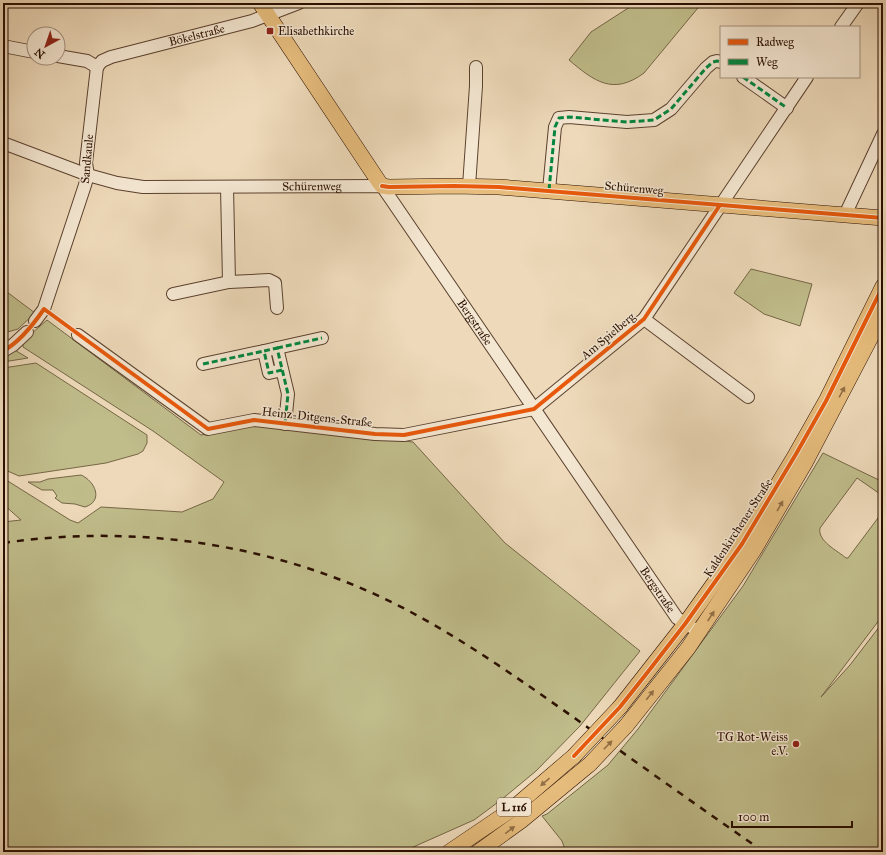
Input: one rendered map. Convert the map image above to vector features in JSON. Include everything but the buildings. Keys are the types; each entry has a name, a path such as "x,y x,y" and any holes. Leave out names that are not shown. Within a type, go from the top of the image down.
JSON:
{"main road":[{"name":"Bergstraße","path":"264,9 382,186"},
{"name":"Schürenweg","path":"382,186 469,186 549,190 883,218"},
{"name":"Kaldenkirchener Straße","path":"449,852 511,810 574,756 620,707 685,624 742,544 796,454 826,401 883,286"},
{"name":"Kaldenkirchener Straße","path":"478,852 521,821 590,764 626,726 688,648 754,550 805,462 883,314"}],"street":[{"name":"Bökelstraße","path":"97,67 102,61 110,57 252,21 264,9 299,3"},
{"path":"842,26 858,3"},
{"path":"3,46 26,50"},
{"path":"66,57 87,61 97,67"},
{"path":"549,190 555,127 559,118 569,117 627,122 654,120 671,109 706,68 713,62 720,62"},
{"name":"Sandkaule","path":"35,322 44,309 88,175 86,163 97,67"},
{"path":"469,186 476,68"},
{"path":"744,78 787,108"},
{"name":"Am Spielberg","path":"534,409 644,319 806,78"},
{"path":"844,215 883,134"},
{"name":"Schürenweg","path":"3,143 88,175 117,183 143,187 382,186"},
{"name":"Bergstraße","path":"382,186 676,618 699,632"},
{"path":"228,187 229,282"},
{"path":"173,294 229,282 270,280 275,283 277,308"},
{"name":"Am Spielberg","path":"644,319 748,397"},
{"path":"3,351 13,345 27,332"},
{"name":"Heinz-Ditgens-Straße","path":"78,336 208,430 254,420 375,434 404,435 534,409"},
{"path":"203,364 322,338"},
{"name":"Heinz-Ditgens-Straße","path":"278,348 288,394 285,424"},
{"path":"264,351 269,373 282,370"}],"shaded area":[{"path":"636,3 702,3 644,73 633,80 623,84 613,85 604,83 587,74 569,60 591,32"},
{"path":"751,269 812,284 800,326 764,314 734,293"},
{"path":"3,289 35,313 18,329 4,333 3,332"},
{"path":"47,320 201,435 249,425 413,442 505,543 640,651 580,726 536,771 474,820 402,852 3,852 3,522 21,520 3,504 3,478 70,520 78,523 101,507 182,512 213,499 224,482 153,431 23,347 23,341"},
{"path":"13,349 28,358 3,362 3,354"},
{"path":"36,363 147,435 147,443 143,451 138,454 106,463 19,476 3,469 3,368"},
{"path":"823,453 883,482 883,496 857,478 820,528 820,533 829,545 848,558 883,513 883,615 821,697 850,665 883,622 883,852 566,852 562,841 542,816 547,814 608,765 638,729 743,586"},
{"path":"81,475 93,486 96,496 91,504 85,507 75,504 62,503 55,498 57,496 53,490 42,490 28,482 40,482 48,479"}],"railway":[{"path":"3,543 50,538 96,536 143,537 190,542 236,549 282,560 370,592 424,619 501,667 764,852"}],"marked path":[{"path":"549,190 555,127 559,118 569,117 627,122 654,120 671,109 706,68 713,62 720,62"},
{"path":"744,78 787,108"},
{"path":"277,348 322,338"},
{"path":"282,370 269,373 264,351 277,348 288,394 285,424"},
{"path":"203,364 264,351"}],"cycle path":[{"path":"382,186 499,187 883,218"},
{"path":"3,351 21,338 44,309 208,429 254,420 375,434 404,435 534,409 644,319 720,205"},
{"path":"574,756 620,707 647,673 685,624 742,544 826,401 883,286"}],"place":[{"name":"Elisabethkirche","path":"270,31"},
{"name":"TG Rot-Weiss e.V.","path":"796,744"}]}
